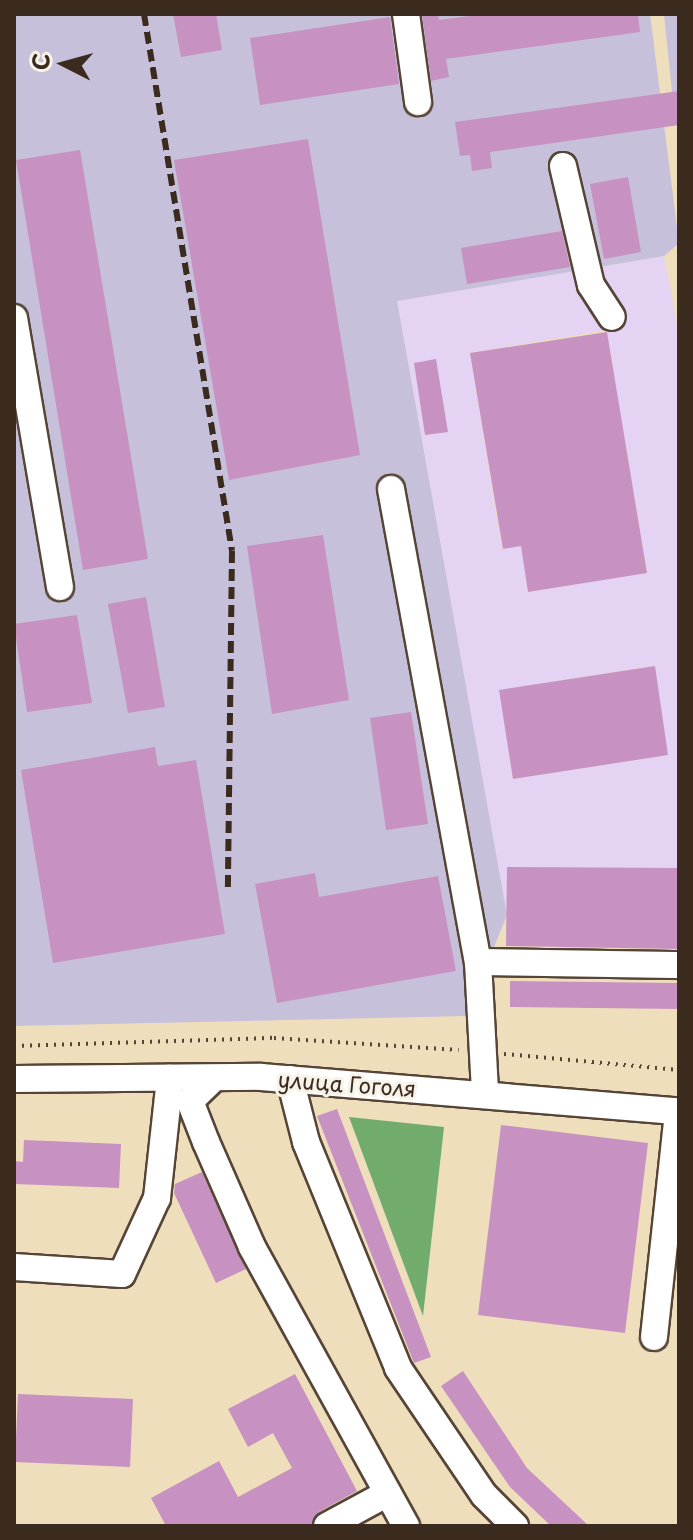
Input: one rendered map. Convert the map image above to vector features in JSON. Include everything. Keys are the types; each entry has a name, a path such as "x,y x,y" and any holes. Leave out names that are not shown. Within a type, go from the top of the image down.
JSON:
{"street":[{"path":"406,14 418,102"},
{"path":"563,166 591,285 612,317"},
{"path":"14,318 18,358 60,587"},
{"path":"391,489 478,962 485,1093"},
{"path":"478,962 677,965"},
{"path":"14,1267 122,1274 157,1198 170,1078"},
{"path":"214,1078 190,1101 206,1142 252,1247 401,1514 327,1526"},
{"name":"улица Гоголя","path":"14,1079 290,1079 678,1111"},
{"path":"290,1079 306,1142 398,1368 484,1495 515,1526"},
{"path":"654,1337 678,1111"}],"path":[{"path":"14,1046 274,1038 482,1052 679,1070"}],"shaded area":[{"path":"14,14 650,14 679,243 664,256 397,301 507,915 466,1016 14,1026"},
{"path":"664,14 679,14 679,139 672,92"},
{"path":"664,256 679,334 679,916 507,915 396,300","holes":["606,330 647,572 529,592 521,546 502,549 470,353","654,666 668,755 513,779 500,690"]}],"green space":[{"path":"349,1117 444,1127 423,1316"}],"building":[{"path":"173,14 216,14 222,50 181,57"},
{"path":"422,14 438,14 439,20 485,14 638,14 640,32 446,59 449,77 431,81"},
{"path":"390,17 399,84 260,105 250,38"},
{"path":"679,91 679,125 490,152 492,168 472,171 470,155 460,156 455,122"},
{"path":"308,139 360,455 229,480 174,160"},
{"path":"80,150 148,559 83,570 16,160"},
{"path":"628,177 641,252 604,259 590,184"},
{"path":"562,231 570,267 467,284 461,248"},
{"path":"607,332 647,573 528,592 521,546 503,549 470,353"},
{"path":"436,359 448,432 425,435 414,363"},
{"path":"323,535 349,700 272,714 247,546"},
{"path":"146,597 165,707 128,713 108,604"},
{"path":"77,615 92,703 27,712 14,624"},
{"path":"655,666 668,755 513,779 499,690"},
{"path":"411,712 428,824 386,830 370,718"},
{"path":"155,747 158,766 196,760 225,934 53,963 21,770"},
{"path":"507,867 679,868 679,949 506,946"},
{"path":"315,873 319,897 438,876 456,971 277,1003 255,884"},
{"path":"510,981 679,983 679,1009 510,1007"},
{"path":"337,1109 431,1357 414,1363 317,1116"},
{"path":"501,1125 648,1143 625,1333 478,1315"},
{"path":"24,1140 121,1144 119,1188 14,1184 14,1161 23,1162"},
{"path":"202,1172 246,1269 216,1283 174,1193 175,1184"},
{"path":"463,1371 527,1468 589,1526 551,1526 510,1487 441,1386"},
{"path":"295,1374 357,1491 319,1512 311,1526 166,1526 151,1498 219,1461 238,1497 292,1468 273,1433 248,1447 228,1409"},
{"path":"18,1394 133,1399 130,1467 15,1462"}],"railway":[{"path":"144,14 232,551 228,888"}]}
